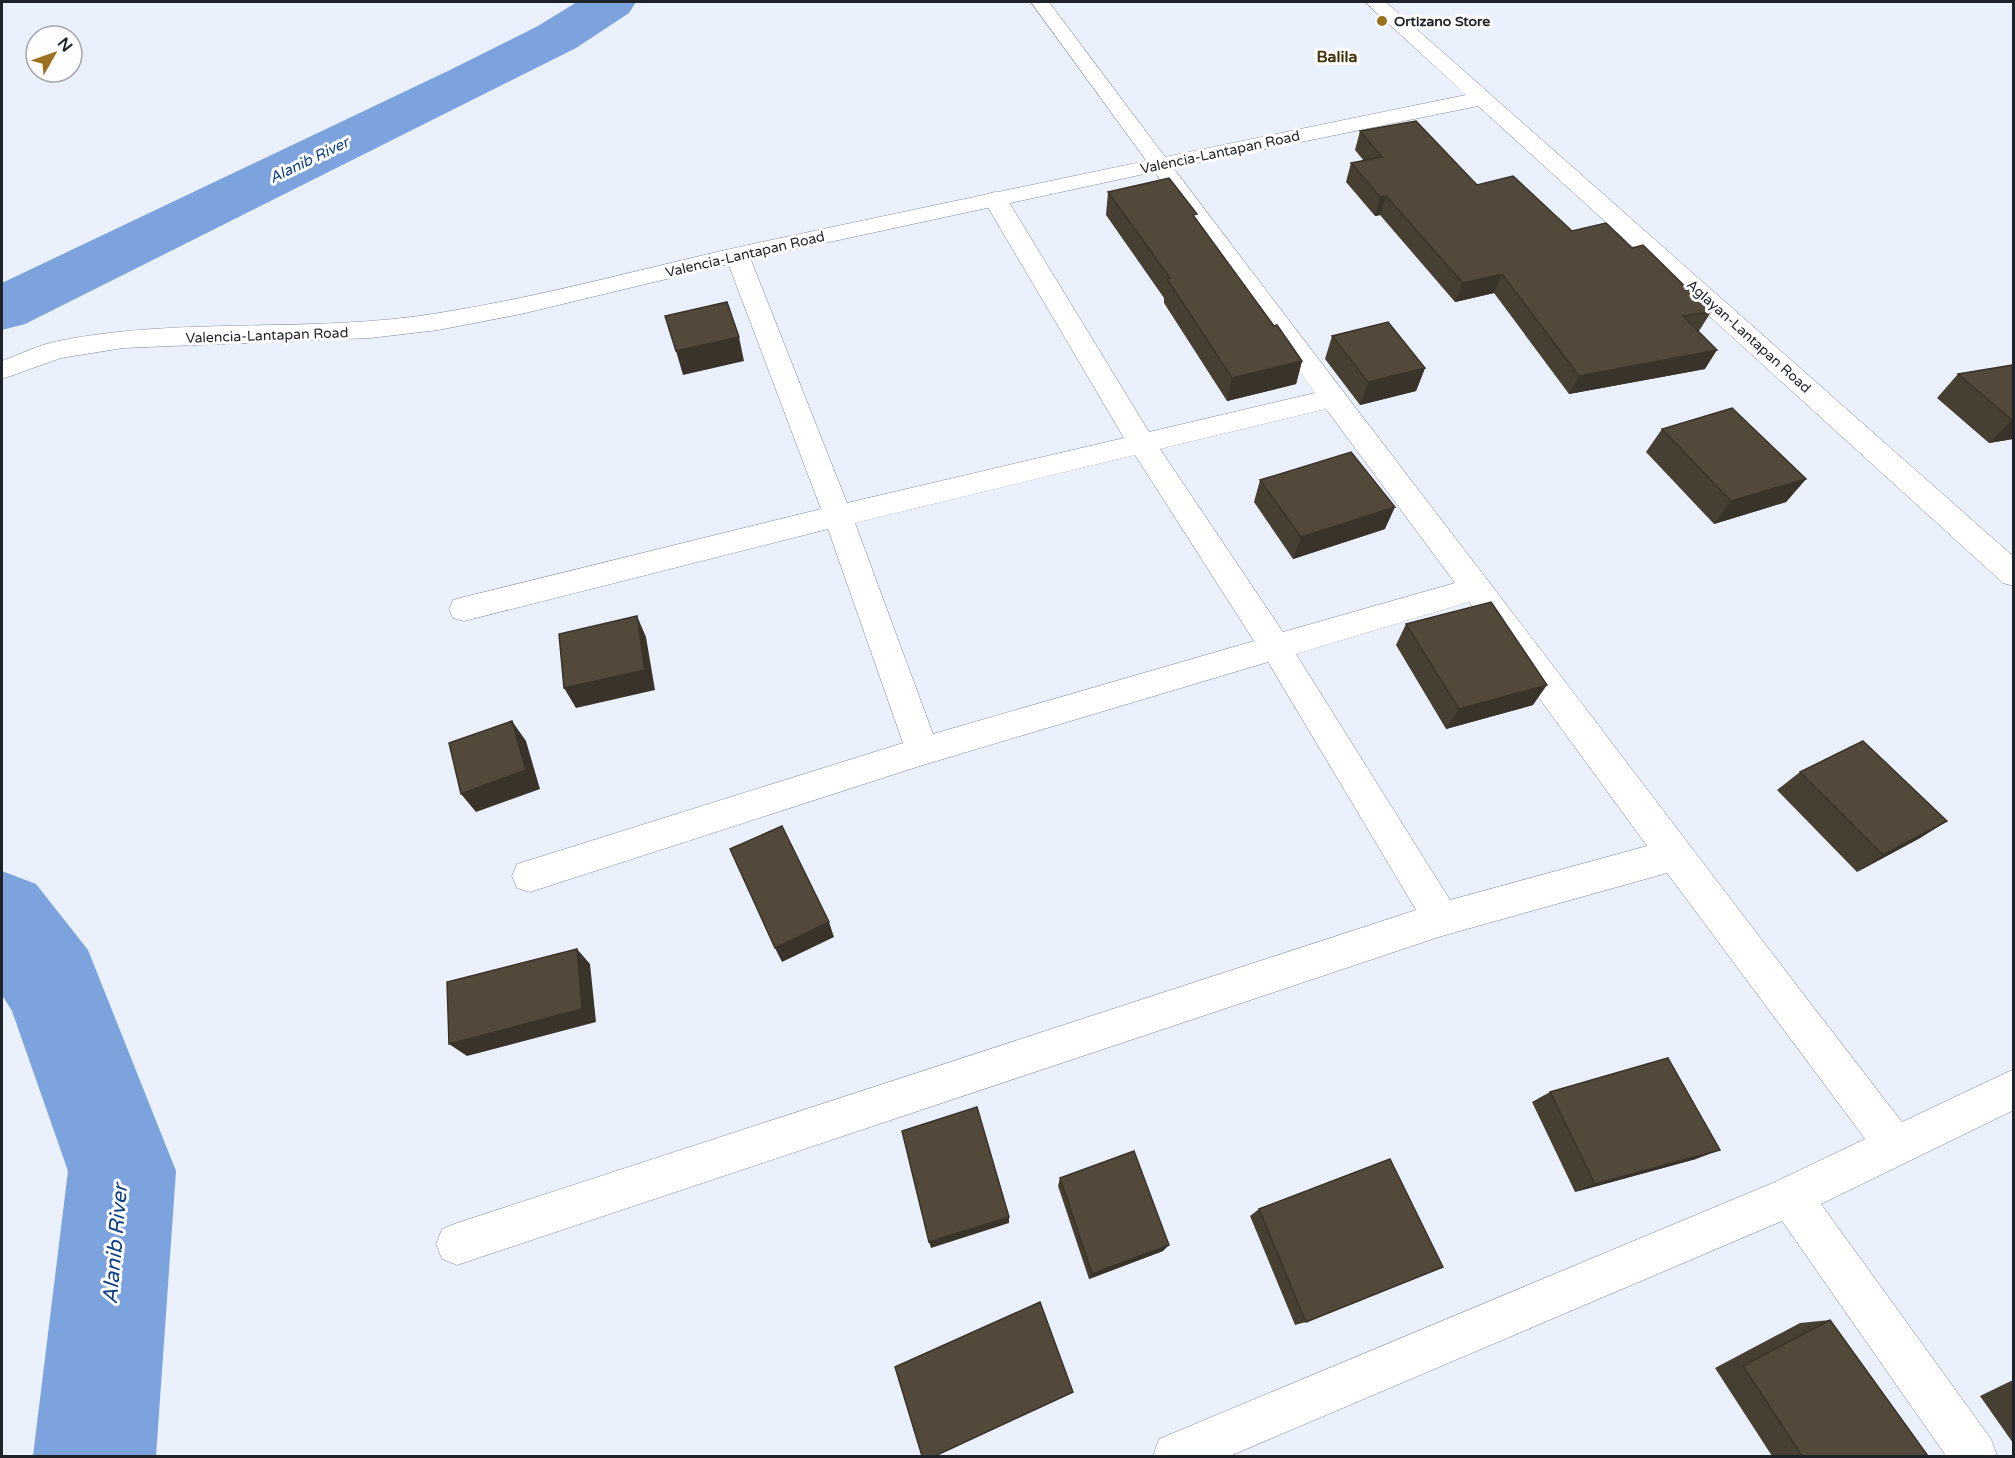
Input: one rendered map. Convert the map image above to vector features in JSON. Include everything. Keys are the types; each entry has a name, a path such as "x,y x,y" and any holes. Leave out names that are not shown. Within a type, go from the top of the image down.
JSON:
{"street":[{"path":"1040,2 1158,164 1477,588 1674,855 1895,1146"},
{"name":"Aglayan-Lantapan Road","path":"1375,2 1485,98 2013,575"},
{"name":"Valencia-Lantapan Road","path":"2,369 57,350 123,340 370,330 438,322 521,306 737,255 1158,164 1485,98"},
{"path":"995,199 1142,444 1276,648 1442,919"},
{"path":"737,255 838,516 922,751"},
{"path":"464,609 838,516 1333,398"},
{"path":"530,876 922,751 1477,588"},
{"path":"457,1244 1442,919 1674,855"},
{"path":"1176,1456 1790,1197 2013,1089"},
{"path":"1790,1197 1974,1456"}],"building":[{"path":"1416,121 1477,185 1513,176 1572,231 1606,223 1632,248 1643,245 1711,312 1683,316 1717,350 1579,376 1502,274 1463,283 1386,196 1380,197 1351,163 1382,157 1360,131"},
{"path":"1169,178 1197,214 1193,215 1302,361 1232,378 1167,279 1170,278 1108,192"},
{"path":"727,302 739,337 676,351 665,316"},
{"path":"1388,322 1425,368 1368,382 1332,336"},
{"path":"2013,365 2013,420 1958,374"},
{"path":"1732,408 1806,479 1731,501 1662,429"},
{"path":"1351,452 1395,507 1301,537 1260,480"},
{"path":"1491,602 1547,685 1459,709 1406,624"},
{"path":"637,616 645,670 564,688 559,634"},
{"path":"512,721 526,770 461,794 449,743"},
{"path":"1863,741 1947,821 1883,855 1800,772"},
{"path":"782,826 829,922 775,948 730,849"},
{"path":"577,949 582,1009 449,1044 447,982"},
{"path":"1668,1058 1720,1150 1595,1184 1550,1092"},
{"path":"977,1107 1009,1217 929,1242 902,1131"},
{"path":"1134,1151 1169,1245 1092,1274 1060,1178"},
{"path":"1390,1159 1443,1267 1306,1322 1259,1209"},
{"path":"1040,1302 1073,1392 935,1456 922,1456 895,1367"},
{"path":"1830,1320 1928,1456 1802,1456 1743,1366"}],"waterway":[{"name":"Alanib River","path":"2,309 469,82 557,37 611,2"},
{"name":"Alanib River","path":"2,916 53,984 122,1171 95,1456"}],"place":[{"name":"Ortizano Store","path":"1382,21"}],"district":[{"name":"Balila","path":"1337,56"}]}
